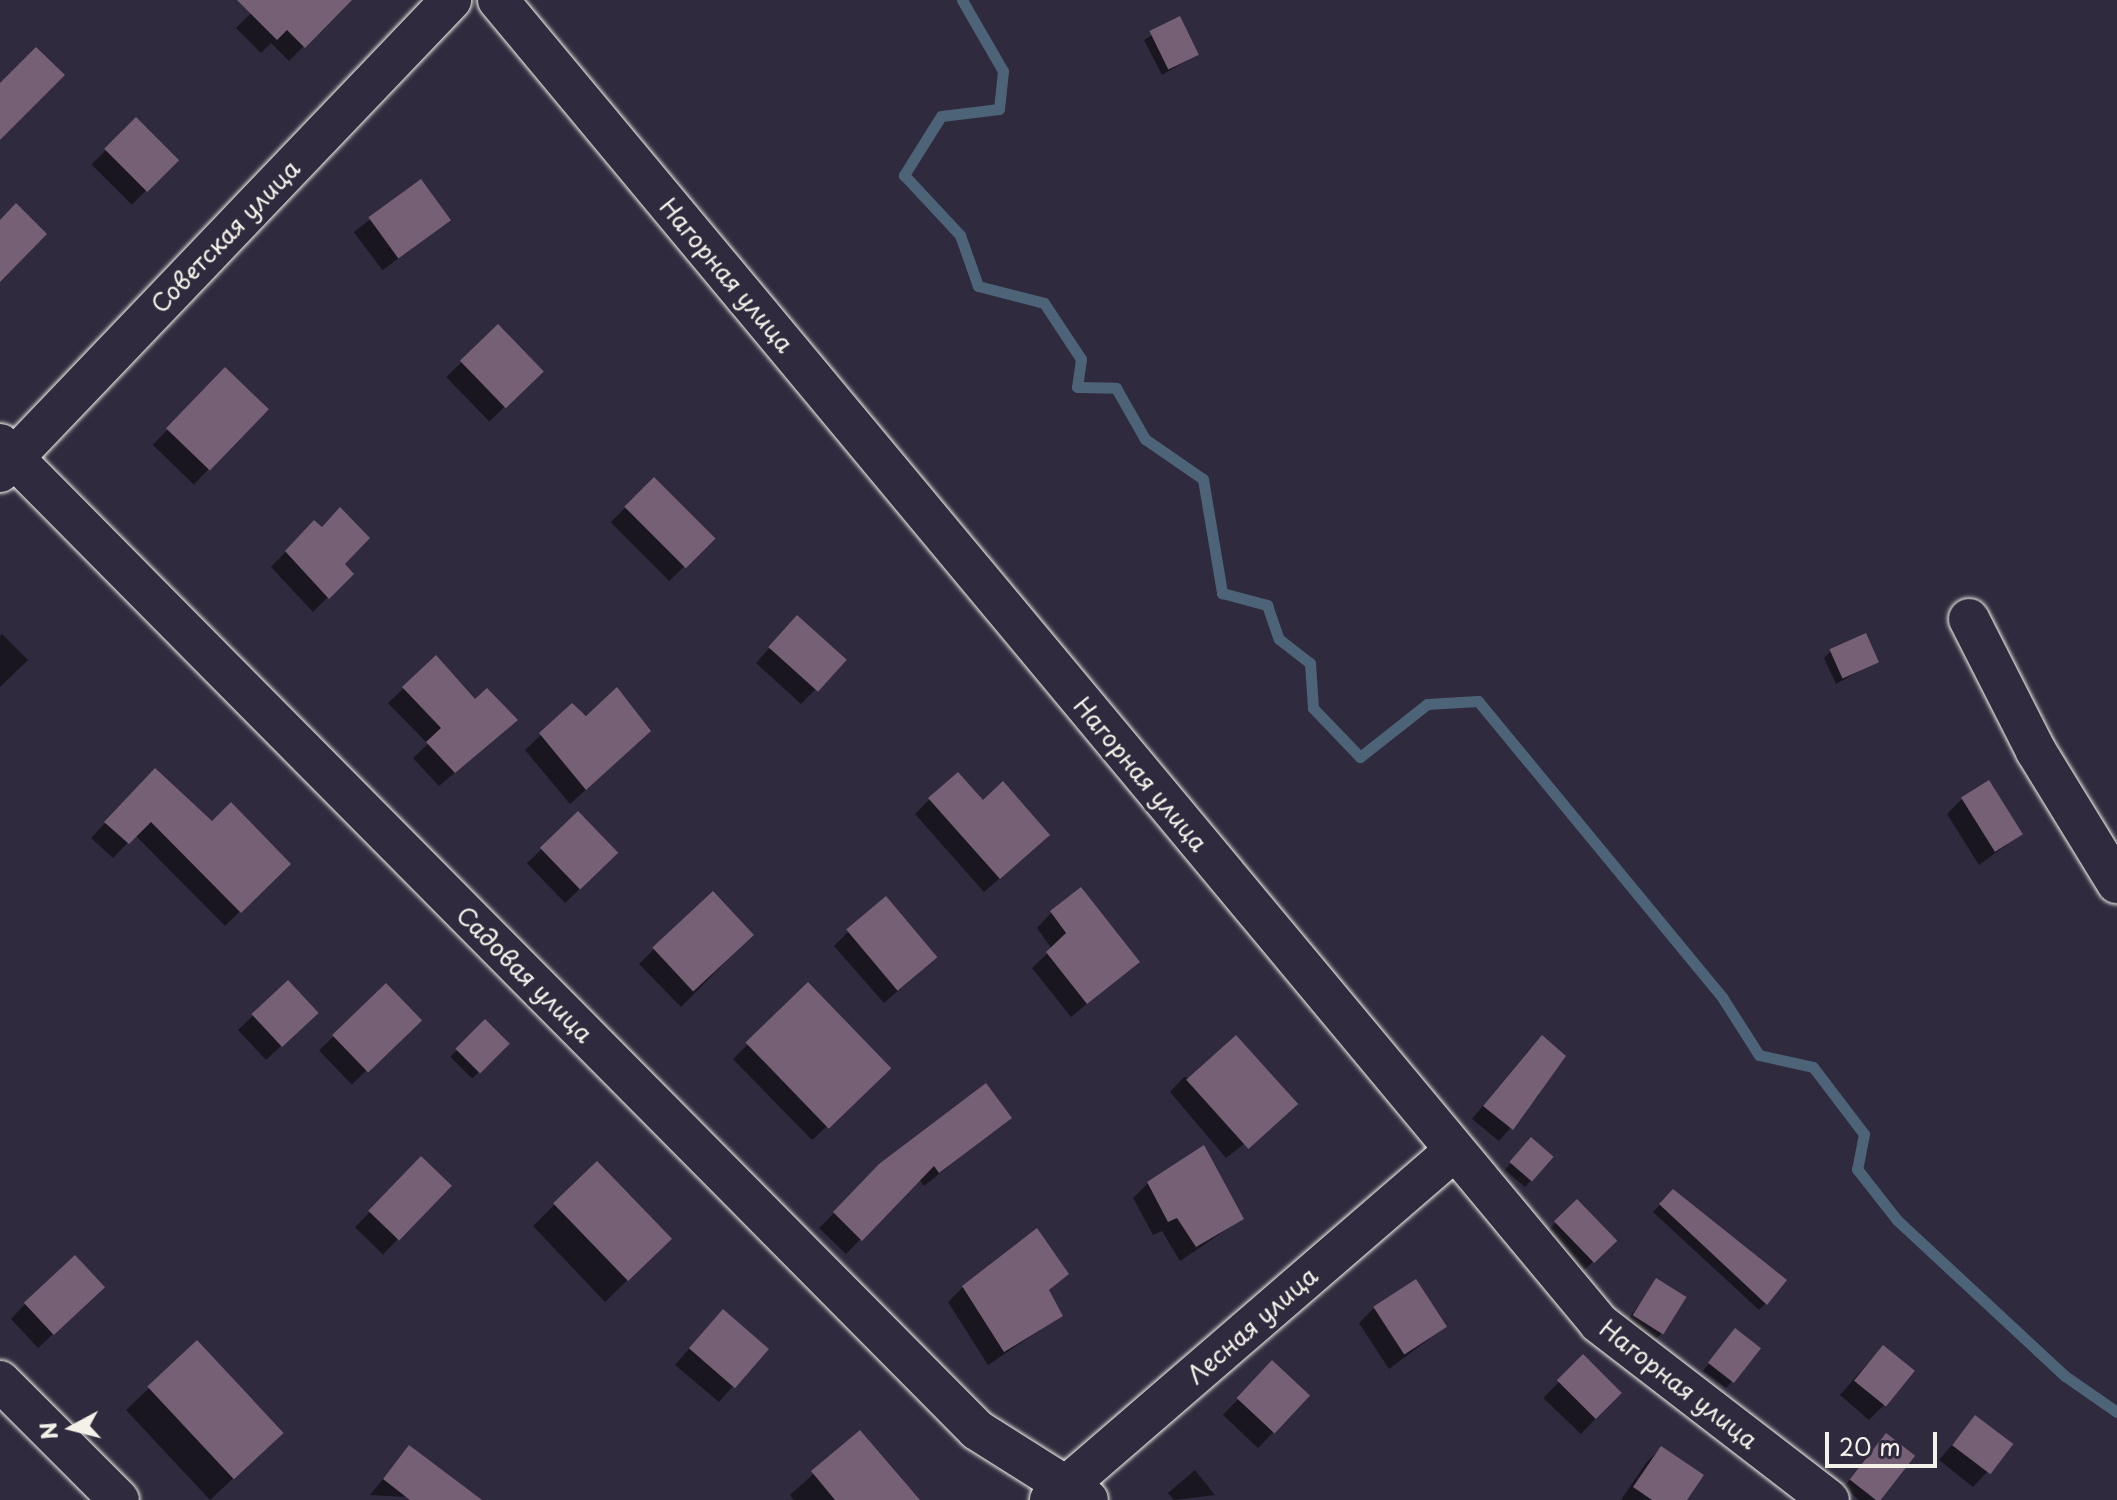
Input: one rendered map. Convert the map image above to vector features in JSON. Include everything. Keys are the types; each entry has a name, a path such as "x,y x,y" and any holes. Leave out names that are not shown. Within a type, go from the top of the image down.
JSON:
{"street":[{"name":"Советская улица","path":"5,458 451,0"},
{"name":"Нагорная улица","path":"498,0 1599,1323 1829,1500"},
{"name":"Садовая улица","path":"5,458 977,1430 1067,1495"},
{"path":"1969,619 2036,751 2117,883"},
{"name":"Лесная улица","path":"1067,1495 1454,1151"},
{"path":"0,1381 119,1500"}],"building":[{"path":"237,0 352,0 305,48 287,30 277,40"},
{"path":"1180,16 1199,55 1168,70 1149,31"},
{"path":"36,47 65,75 0,140 0,83"},
{"path":"136,117 179,160 147,192 104,149"},
{"path":"421,179 451,220 398,258 368,217"},
{"path":"16,203 47,234 0,282 0,220"},
{"path":"498,324 544,371 506,408 460,361"},
{"path":"225,367 269,409 210,471 166,428"},
{"path":"654,477 716,539 686,568 624,507"},
{"path":"340,507 370,538 345,564 354,574 329,599 285,551 314,520 322,527"},
{"path":"797,615 847,660 818,692 768,647"},
{"path":"1866,633 1879,662 1842,679 1829,649"},
{"path":"436,655 475,699 487,688 518,720 455,773 426,742 441,728 402,687"},
{"path":"617,687 651,731 586,790 539,733 572,703 586,716"},
{"path":"155,768 212,821 231,802 291,864 241,913 151,822 129,844 104,822"},
{"path":"958,772 983,800 1003,781 1050,835 1000,879 928,798"},
{"path":"1989,780 2023,834 1995,852 1961,797"},
{"path":"578,811 618,853 580,890 540,848"},
{"path":"1081,887 1140,962 1087,1004 1046,952 1066,933 1050,911"},
{"path":"713,891 754,935 693,991 652,948"},
{"path":"886,896 937,957 898,991 846,929"},
{"path":"288,980 319,1013 282,1047 251,1014"},
{"path":"808,982 891,1068 829,1129 745,1042"},
{"path":"386,983 422,1020 368,1073 332,1035"},
{"path":"485,1019 510,1044 480,1073 455,1049"},
{"path":"1236,1035 1298,1104 1248,1149 1186,1080"},
{"path":"1542,1035 1566,1056 1513,1130 1483,1106"},
{"path":"986,1083 1012,1118 939,1173 934,1166 862,1241 833,1212 879,1164"},
{"path":"1531,1137 1554,1157 1532,1182 1509,1162"},
{"path":"1204,1145 1244,1219 1196,1247 1177,1218 1168,1222 1147,1182"},
{"path":"421,1156 452,1186 399,1241 368,1211"},
{"path":"597,1161 672,1239 628,1281 553,1203"},
{"path":"1673,1189 1787,1280 1767,1305 1659,1204"},
{"path":"1577,1199 1617,1241 1594,1263 1554,1221"},
{"path":"1037,1228 1069,1274 1049,1290 1063,1316 1004,1352 962,1286"},
{"path":"75,1255 105,1287 54,1335 24,1303"},
{"path":"1656,1278 1687,1297 1663,1334 1633,1315"},
{"path":"1416,1279 1447,1327 1404,1355 1373,1307"},
{"path":"723,1309 769,1349 735,1388 689,1348"},
{"path":"1735,1328 1761,1348 1734,1383 1708,1363"},
{"path":"197,1340 284,1433 234,1479 147,1386"},
{"path":"1883,1345 1915,1371 1886,1407 1854,1381"},
{"path":"1583,1354 1622,1393 1596,1419 1557,1380"},
{"path":"1272,1360 1310,1395 1275,1433 1237,1398"},
{"path":"1975,1415 2013,1444 1990,1474 1952,1445"},
{"path":"860,1430 920,1500 835,1500 811,1471"},
{"path":"1886,1433 1915,1456 1881,1500 1876,1500 1850,1479"},
{"path":"409,1445 482,1500 410,1500 383,1479"},
{"path":"1661,1446 1704,1475 1687,1500 1652,1500 1633,1487"}],"waterway":[{"path":"962,0 1003,71 999,109 941,116 904,175 960,235 978,286 1044,303 1081,359 1077,387 1116,388 1145,439 1203,479 1222,593 1267,605 1279,639 1310,663 1313,708 1360,757 1427,704 1478,701 1722,997 1759,1055 1813,1067 1864,1134 1857,1169 1897,1220 2065,1376 2117,1412"}]}
